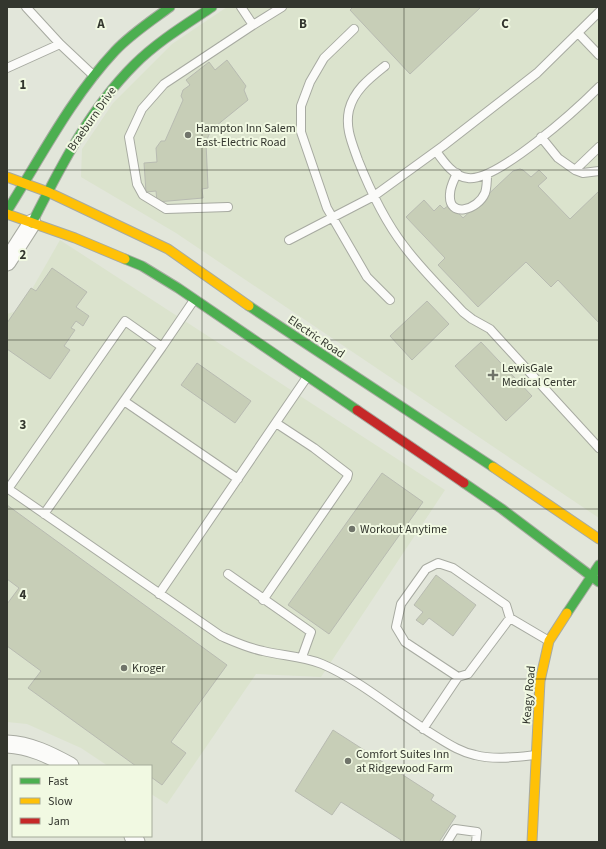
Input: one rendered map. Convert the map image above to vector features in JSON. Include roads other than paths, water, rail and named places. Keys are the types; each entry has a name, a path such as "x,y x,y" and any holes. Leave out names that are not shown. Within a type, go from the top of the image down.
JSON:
{"main road":[{"name":"Braeburn Drive","path":"32,223 67,155 111,91 134,65 170,7"},
{"name":"Braeburn Drive","path":"7,213 56,132 94,76 115,51 212,7"},
{"name":"Electric Road","path":"7,177 48,192 168,249 245,304 599,539"},
{"path":"7,213 75,238 142,266 308,376 502,509 595,580"},
{"name":"Keagy Road","path":"532,842 540,681 549,641 595,580 599,565"}],"street":[{"name":"Braeburn Drive","path":"7,262 32,223"},
{"path":"7,744 34,749 51,755 68,765"}],"lane":[{"path":"26,7 60,44 94,76"},
{"path":"241,7 253,25"},
{"path":"228,207 166,209 143,195 137,184 129,137 142,109 164,84 282,7"},
{"path":"289,240 374,196 436,151 537,73 599,12"},
{"path":"354,29 324,58 310,82 301,106 301,132 327,208 367,277 390,300"},
{"path":"578,33 599,55"},
{"path":"7,68 60,44"},
{"path":"385,66 361,87 353,99 349,110 348,124 350,138 374,196 386,219 404,246 463,312 490,329 599,448"},
{"path":"436,151 447,166 457,173 466,178 477,178 500,168 564,119 599,87"},
{"path":"541,137 558,158 575,170 583,173 599,171"},
{"path":"575,170 599,147"},
{"path":"457,173 450,192 450,199 452,204 460,210 466,210 478,203 486,188 487,174"},
{"path":"44,514 194,300"},
{"path":"162,347 124,320 8,489 220,636 265,652 302,658 323,665 346,677 423,729 460,751 477,756 498,758 536,755"},
{"path":"160,594 308,376"},
{"path":"124,401 238,480"},
{"path":"263,600 347,478 348,474 314,448 276,423"},
{"path":"458,677 405,642 396,626 401,604 426,569 438,563 453,568 506,605 510,618 549,641"},
{"path":"228,574 263,600 311,632 302,658"},
{"path":"423,729 458,677 468,674 510,618"},
{"path":"447,842 455,829 477,832 476,842"}],"place":[{"name":"Hampton Inn Salem East-Electric Road","path":"188,135"},
{"name":"LewisGale Medical Center","path":"493,375"},
{"name":"Workout Anytime","path":"352,529"},
{"name":"Kroger","path":"124,668"},
{"name":"Comfort Suites Inn at Ridgewood Farm","path":"348,761"}]}
